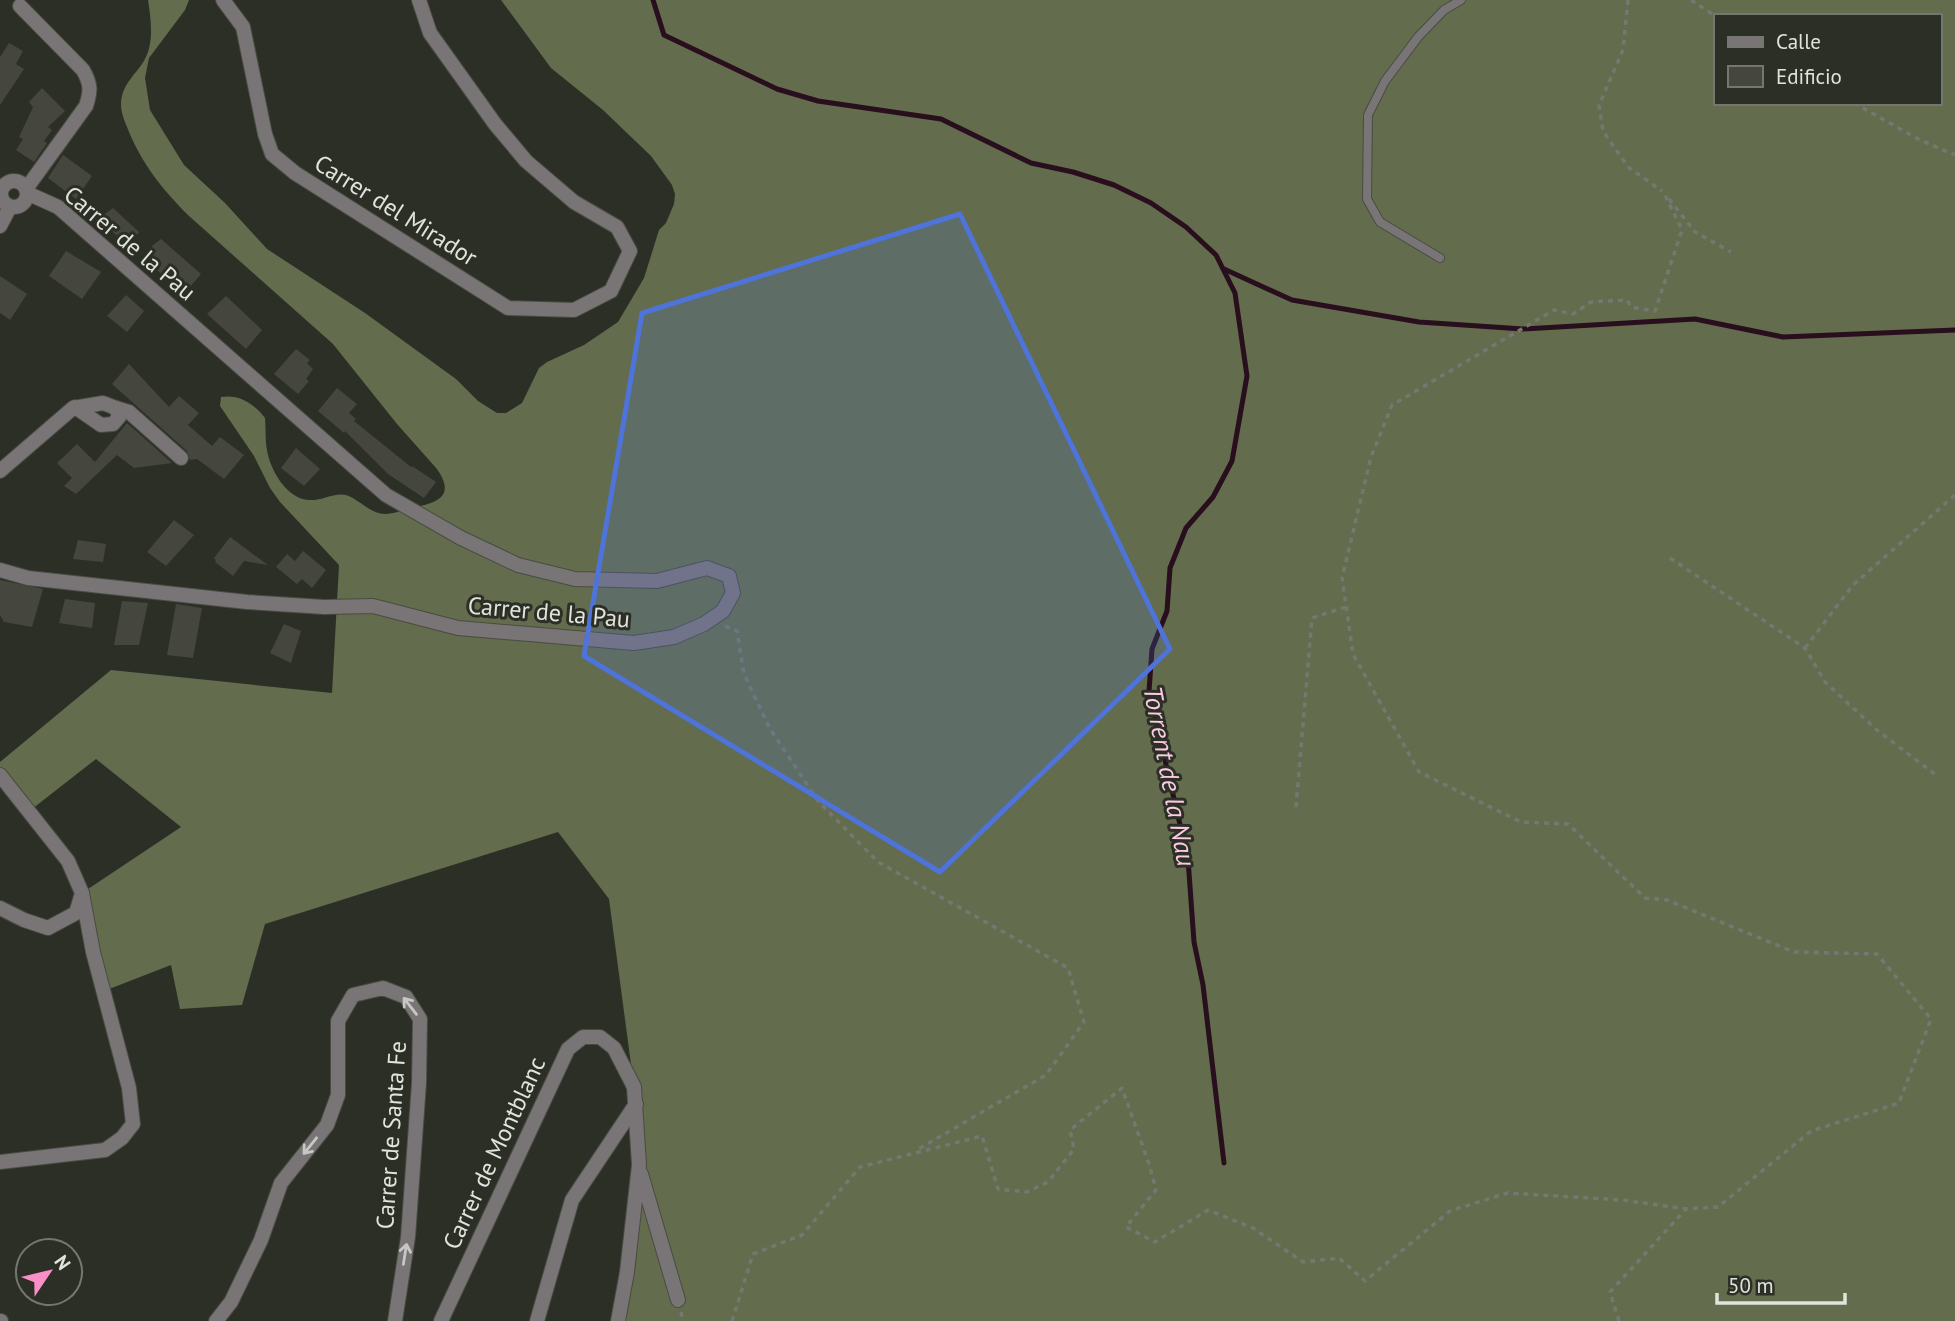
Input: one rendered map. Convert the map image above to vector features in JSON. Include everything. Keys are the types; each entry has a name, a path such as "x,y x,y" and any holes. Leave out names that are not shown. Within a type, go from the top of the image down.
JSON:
{"street":[{"name":"Carrer del Mirador","path":"223,0 243,27 265,134 272,154 295,173 508,308 574,310 611,291 630,251 617,226 574,202 526,161 495,124 430,33 419,0"},
{"path":"20,6 82,70 90,82 86,106 26,191 21,205 5,204 1,196 3,180 16,181 26,191"},
{"name":"Carrer de la Pau","path":"0,570 28,578 247,602 324,607 373,606 458,628 634,643 674,637 710,620 723,611 733,593 729,576 708,568 657,581 575,579 518,565 461,538 390,497 58,207 26,191"},
{"path":"0,226 10,206"},
{"path":"0,471 75,407 103,403 129,412 181,457"},
{"path":"75,407 101,425 113,424 118,417 116,408"},
{"path":"0,775 68,861 82,893 93,952 129,1088 133,1124 122,1138 106,1150 0,1162"},
{"path":"0,908 48,928 76,913 82,893"},
{"name":"Carrer de Santa Fe","path":"216,1321 231,1302 261,1240 281,1183 327,1125 338,1095 338,1021 353,995 383,988 406,997 420,1019 419,1083 408,1237 395,1321"},
{"name":"Carrer de Montblanc","path":"441,1321 568,1049 583,1037 600,1037 614,1048 634,1087 639,1165 627,1272 618,1321"},
{"path":"537,1321 572,1200 636,1104"},
{"name":"Carrer de Montblanc","path":"639,1165 678,1300"}],"lane":[{"path":"1440,258 1380,222 1367,199 1368,115 1385,81 1418,37 1444,10 1461,0"}],"path":[{"path":"1628,0 1623,50 1599,105 1603,131 1628,167 1663,191 1695,232 1731,252"},
{"path":"1691,0 1714,15"},
{"path":"1858,105 1918,139 1955,155"},
{"path":"732,1321 753,1254 802,1235 860,1167 982,1136 998,1189 1027,1192 1048,1182 1074,1149 1070,1130 1122,1088 1156,1190 1126,1227 1155,1242 1208,1210 1253,1228 1303,1262 1339,1258 1365,1281 1450,1211 1507,1193 1623,1200 1686,1209 1718,1207 1811,1131 1899,1103 1931,1019 1877,954 1794,952 1667,901 1645,898 1568,824 1521,822 1419,772 1353,654 1342,578 1371,457 1392,405 1554,310 1573,314 1591,302 1627,300 1631,307 1655,311 1682,230 1663,191"},
{"path":"1805,648 1853,585 1955,495"},
{"path":"1670,558 1805,648 1825,682 1878,731 1936,775"},
{"path":"1296,807 1312,618 1347,607"},
{"path":"710,620 737,631 744,674 769,727 818,801 878,862 1068,968 1084,1022 1046,1075 910,1154"},
{"path":"1619,1321 1610,1292 1686,1209"}],"highlighted area":[{"path":"960,214 1170,649 940,872 584,656 642,313"}],"green space":[{"path":"148,0 189,0 185,10 149,58 145,78 150,110 184,165 225,203 267,249 365,313 456,379 478,401 497,413 506,413 522,403 539,368 584,345 618,322 644,278 659,230 666,223 675,194 672,185 651,156 603,110 551,68 501,0 1955,0 1955,1321 618,1321 639,1165 634,1087 609,899 558,832 265,924 242,1005 180,1009 171,965 104,991 82,893 181,827 96,759 32,809 0,774 0,762 111,670 332,693 339,565 270,488 254,456 220,406 221,397 246,401 265,418 266,446 272,466 287,489 301,498 314,500 346,495 374,512 388,514 435,501 441,498 445,487 437,469 333,344 189,216 146,164 127,127 121,104 125,87 146,57 151,33"}],"building":[{"path":"9,43 23,51 16,64 24,69 0,105 0,57"},
{"path":"42,88 65,111 48,127 52,130 44,141 47,143 34,162 16,150 23,139 19,137 33,107 29,102"},
{"path":"63,155 92,176 76,199 48,178"},
{"path":"113,208 139,232 129,246 98,219"},
{"path":"161,239 201,274 184,294 150,264 155,257 148,249"},
{"path":"66,251 101,272 82,299 49,276"},
{"path":"0,276 27,294 10,320 0,313"},
{"path":"126,295 144,311 127,332 107,316"},
{"path":"226,296 262,330 246,349 207,314"},
{"path":"296,349 310,360 307,363 313,369 306,379 309,381 298,394 274,374"},
{"path":"129,364 169,407 179,396 199,413 188,425 212,446 220,437 244,455 224,479 197,459 190,460 187,451 112,384"},
{"path":"337,388 357,404 349,413 356,419 354,421 411,467 436,482 424,498 388,474 345,431 344,433 318,411"},
{"path":"127,423 172,463 134,468 117,455 76,494 64,486 72,478 57,463 77,444 95,462"},
{"path":"296,448 320,469 304,486 281,468"},
{"path":"174,520 194,535 166,566 147,552"},
{"path":"230,537 268,565 244,561 233,576 215,562 214,558"},
{"path":"78,540 106,544 103,562 73,559"},
{"path":"303,551 326,570 312,588 302,579 297,584 276,567 287,554 295,561"},
{"path":"0,580 43,589 32,627 4,622 0,615"},
{"path":"65,599 95,603 92,628 59,623"},
{"path":"122,601 148,603 139,645 114,645"},
{"path":"176,604 202,608 193,658 167,655"},
{"path":"284,624 301,631 291,663 270,653"}],"waterway":[{"name":"Torrent de la Nau","path":"653,0 664,35 777,89 818,101 941,119 1031,163 1114,185 1151,203 1186,227 1216,255 1235,293 1247,376 1232,461 1213,497 1186,528 1170,568 1167,611 1152,649 1149,691 1188,859 1194,942 1203,985 1224,1163"},
{"path":"1224,269 1292,300 1419,322 1523,329 1695,319 1783,337 1955,330"}]}
